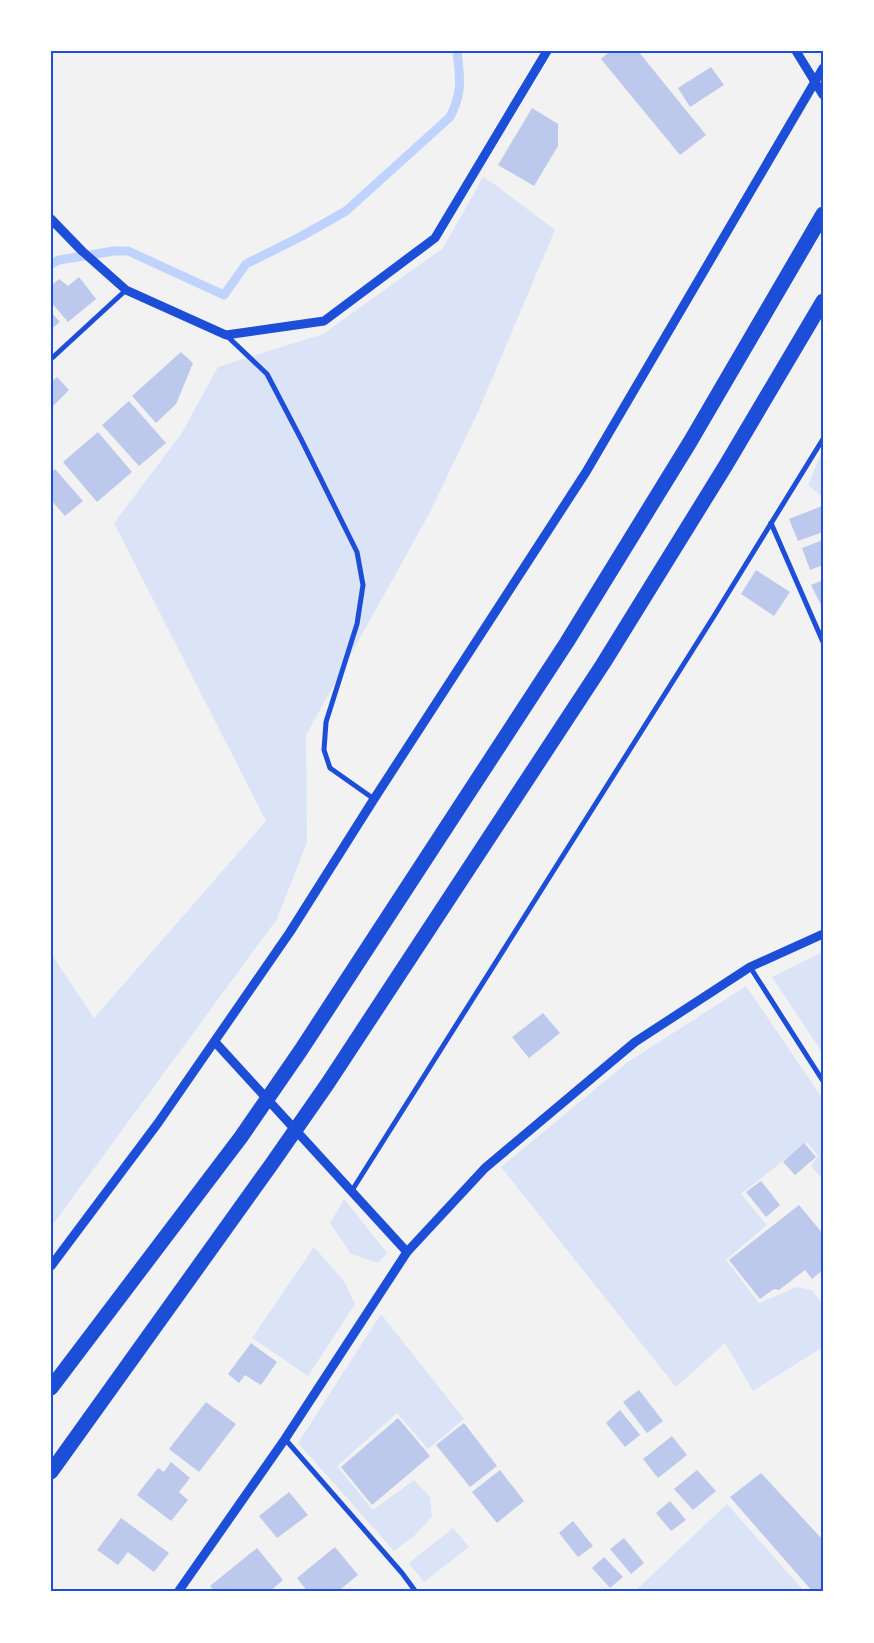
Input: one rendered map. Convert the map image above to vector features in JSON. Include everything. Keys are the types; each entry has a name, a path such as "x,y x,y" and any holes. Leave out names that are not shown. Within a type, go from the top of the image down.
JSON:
{"highway":[{"path":"51,1388 241,1137 301,1050 567,642 690,442 823,214"},
{"path":"51,1472 328,1083 603,664 726,465 823,301"}],"street":[{"path":"226,335 324,321 435,238 547,51"},
{"path":"796,51 823,96"},
{"path":"51,1266 158,1123 290,932 586,472 823,68"},
{"path":"51,219 82,251 126,290 226,335 266,374 301,439 357,552 363,585 358,614 326,722 324,750 330,768 374,799"},
{"path":"51,359 126,290"},
{"path":"351,1192 823,439"},
{"path":"771,523 823,642"},
{"path":"178,1592 285,1438 407,1252 485,1168 635,1042 750,967 823,934"},
{"path":"750,967 823,1081"},
{"path":"215,1042 407,1252"},
{"path":"285,1438 402,1573 416,1592"}],"shaded area":[{"path":"483,177 555,230 478,412 429,514 306,735 307,842 277,919 51,1227 51,953 94,1018 266,821 114,523 181,434 218,367 323,334 443,248"},
{"path":"823,449 823,497 808,485"},
{"path":"823,952 823,1054 772,977"},
{"path":"746,986 823,1099 823,1180 811,1166 818,1156 807,1142 741,1194 767,1225 726,1260 759,1303 797,1287 812,1290 823,1305 823,1347 753,1391 725,1343 676,1387 501,1167 628,1062"},
{"path":"344,1199 387,1253 378,1263 351,1254 330,1223"},
{"path":"314,1247 344,1281 355,1304 308,1376 252,1338"},
{"path":"381,1314 464,1419 428,1449 397,1413 337,1466 373,1510 414,1480 430,1497 432,1517 414,1536 394,1551 298,1443"},
{"path":"727,1504 805,1592 634,1592"},
{"path":"453,1528 469,1547 424,1582 409,1563"}],"building":[{"path":"610,51 638,51 706,135 680,155 601,59"},
{"path":"711,67 724,85 690,107 678,88"},
{"path":"532,108 558,124 558,146 534,186 498,165"},
{"path":"79,277 96,299 68,322 51,302 51,286 59,279 68,286"},
{"path":"51,312 60,322 51,329"},
{"path":"181,352 193,363 176,404 156,423 132,396"},
{"path":"57,377 69,390 51,408 51,382"},
{"path":"129,401 166,443 139,466 102,425"},
{"path":"98,432 132,472 97,502 63,462"},
{"path":"55,469 83,501 65,516 51,500 51,473"},
{"path":"822,506 823,532 798,541 789,519"},
{"path":"823,540 823,565 810,570 802,548"},
{"path":"756,570 790,592 774,616 741,594"},
{"path":"823,580 823,609 811,585"},
{"path":"543,1013 560,1033 529,1058 512,1037"},
{"path":"804,1143 816,1157 795,1175 783,1162"},
{"path":"761,1181 780,1205 766,1217 746,1192"},
{"path":"799,1205 823,1234 823,1270 812,1279 805,1270 779,1290 774,1289 760,1299 729,1260"},
{"path":"251,1343 277,1362 261,1385 245,1375 239,1383 228,1374"},
{"path":"639,1390 663,1421 647,1433 623,1402"},
{"path":"206,1402 236,1424 199,1472 169,1449"},
{"path":"620,1410 640,1435 625,1447 606,1423"},
{"path":"398,1418 430,1456 372,1505 341,1467"},
{"path":"464,1423 497,1466 470,1487 436,1445"},
{"path":"672,1436 687,1455 658,1478 643,1459"},
{"path":"171,1462 190,1478 179,1492 188,1500 171,1521 137,1495 158,1468 164,1472"},
{"path":"500,1470 524,1501 497,1523 472,1492"},
{"path":"697,1470 716,1491 693,1510 674,1489"},
{"path":"761,1473 821,1538 823,1536 823,1592 813,1592 730,1497"},
{"path":"289,1492 308,1515 277,1538 259,1516"},
{"path":"670,1501 686,1520 671,1531 656,1513"},
{"path":"121,1518 169,1553 154,1572 128,1552 118,1565 97,1550"},
{"path":"573,1521 593,1546 578,1557 559,1533"},
{"path":"624,1538 644,1563 631,1574 610,1549"},
{"path":"335,1547 358,1575 337,1592 308,1592 297,1578"},
{"path":"257,1548 283,1580 269,1592 215,1592 210,1586"},
{"path":"604,1557 623,1577 610,1588 592,1568"}],"waterway":[{"path":"51,264 59,260 114,251 128,251 224,295 246,264 346,211 450,117 459,92 460,77 457,51"}]}
